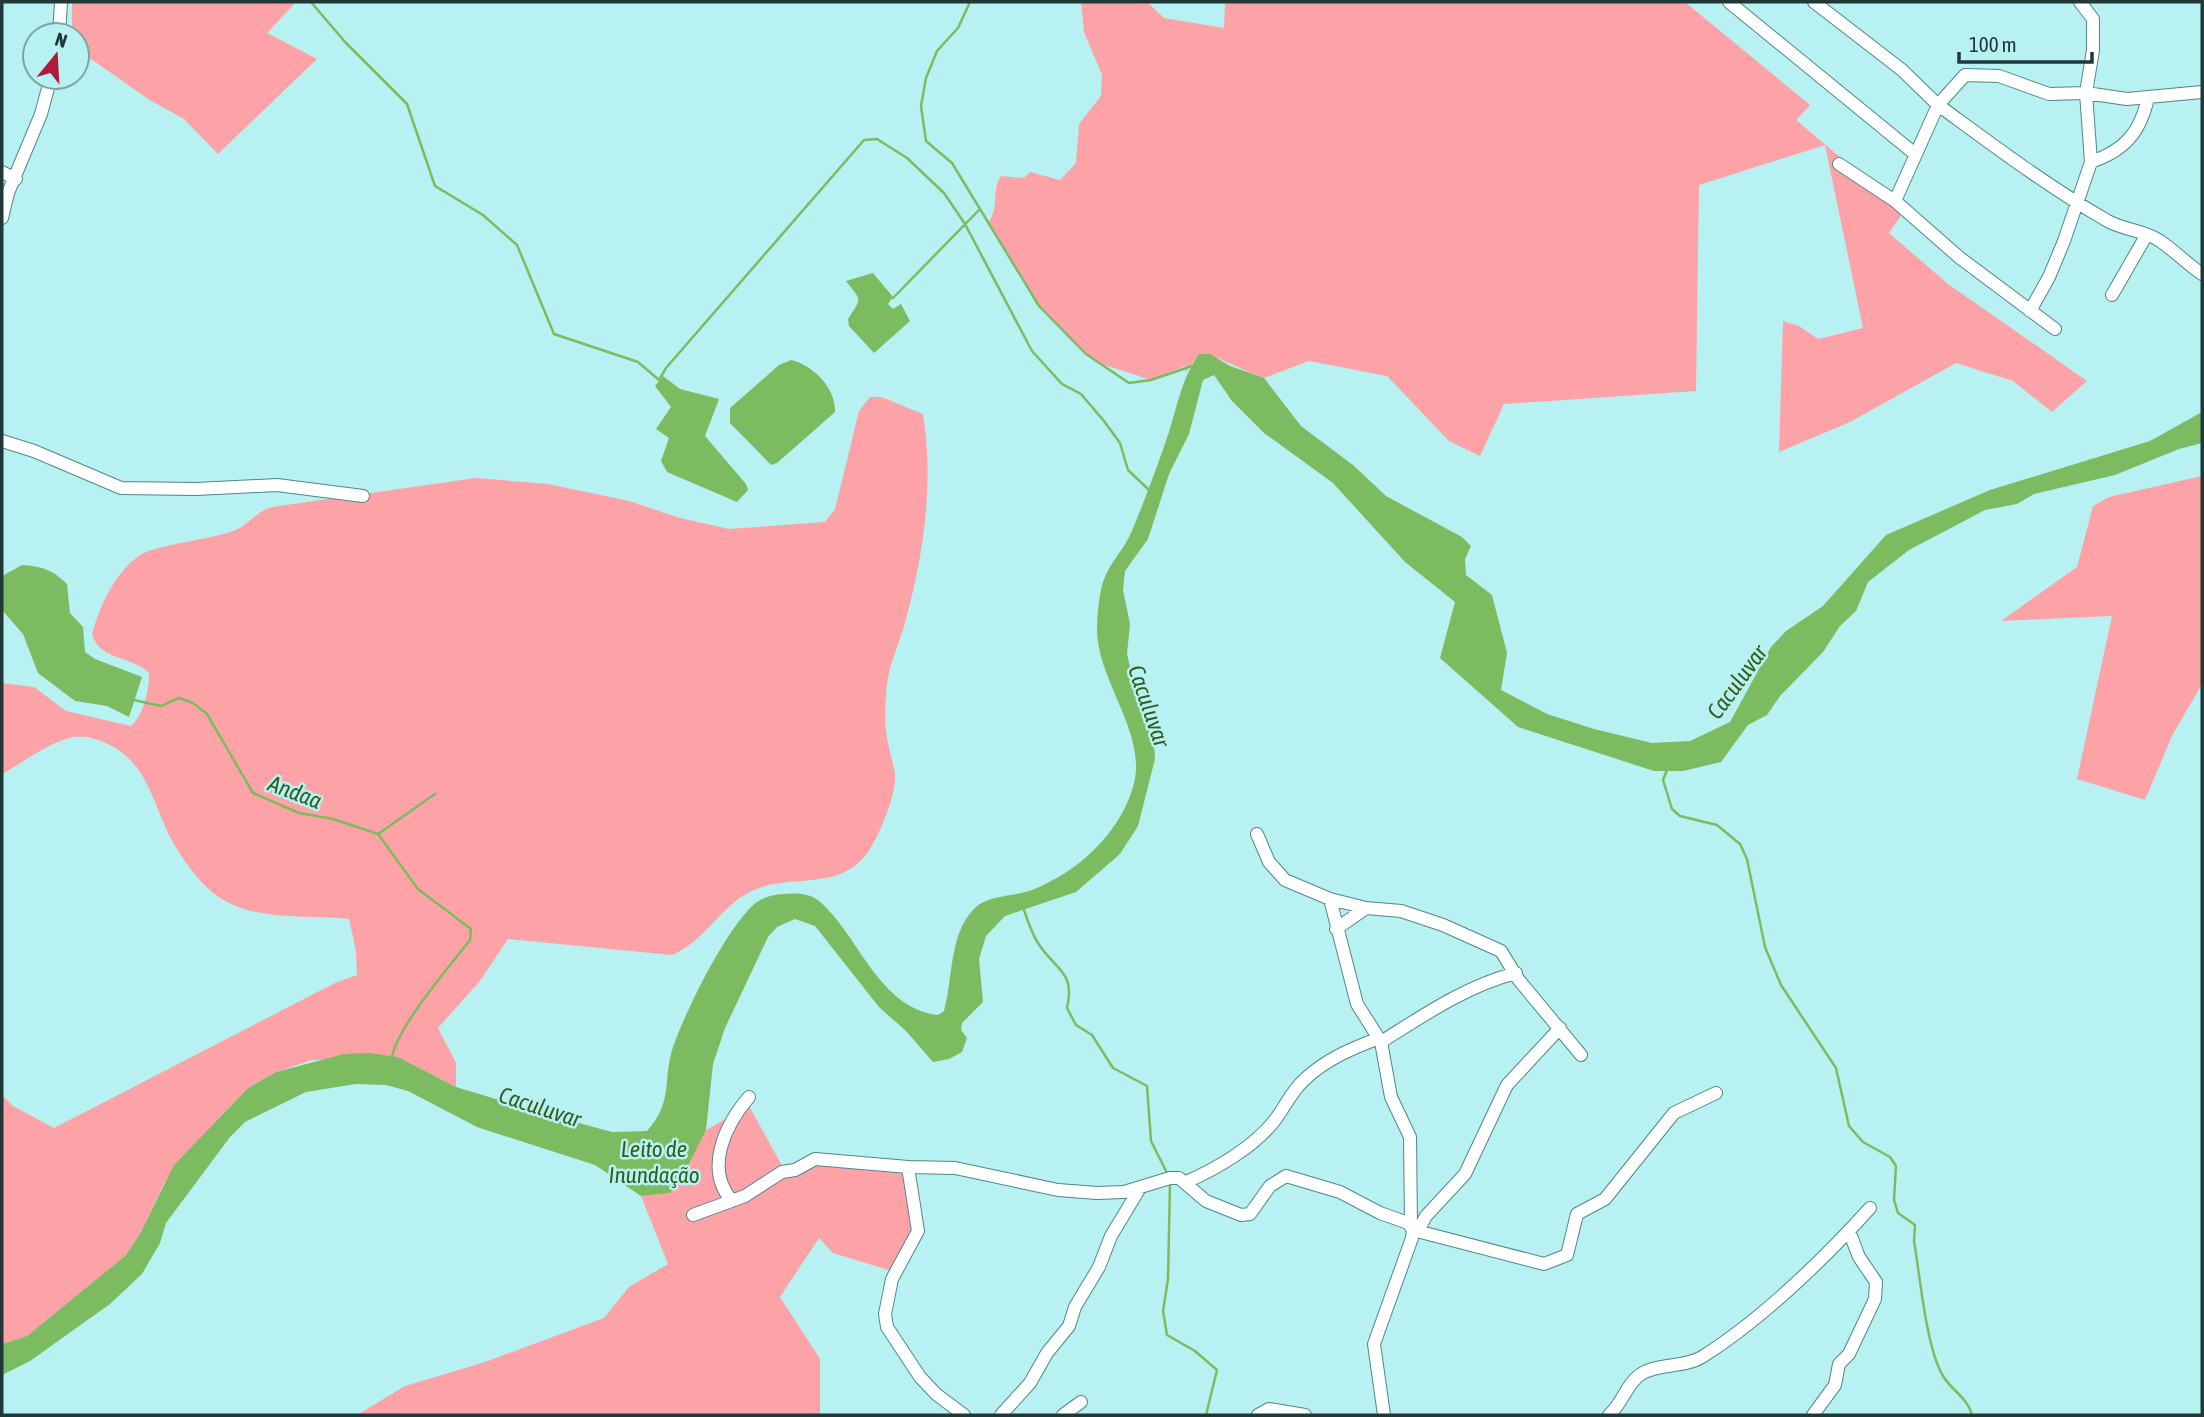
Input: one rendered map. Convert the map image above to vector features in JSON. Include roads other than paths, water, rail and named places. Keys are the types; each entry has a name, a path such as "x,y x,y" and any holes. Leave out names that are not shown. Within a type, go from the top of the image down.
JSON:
{"street":[{"path":"60,21 61,2"},
{"path":"1729,2 1915,154"},
{"path":"2030,311 2054,265 2091,162 2086,93 2093,50 2093,19 2080,2"},
{"path":"1817,3 1902,70 1938,105 2007,158 2122,230 2158,239 2202,274"},
{"path":"1895,201 1938,105 1965,75 1999,76 2049,94 2086,93 2148,98 2202,92"},
{"path":"2,218 8,193 41,114 47,91"},
{"path":"2091,162 2110,156 2136,134 2148,98"},
{"path":"1839,164 1895,201 1960,258 2055,329"},
{"path":"2,172 16,179"},
{"path":"2112,295 2146,236"},
{"path":"2,441 34,451 121,488 196,489 277,485 363,496"},
{"path":"1257,834 1277,874 1330,899 1366,908 1401,911 1443,925 1501,951 1581,1055"},
{"path":"1330,899 1357,1004 1380,1040 1391,1097 1411,1144 1409,1185 1414,1228 1403,1268 1374,1344 1384,1415"},
{"path":"1336,929 1366,908"},
{"path":"1186,1182 1210,1171 1251,1142 1273,1122 1302,1082 1343,1051 1380,1040 1446,1001 1489,980 1516,973"},
{"path":"1414,1228 1465,1174 1507,1085 1560,1028"},
{"path":"693,1215 759,1189 782,1172 795,1170 815,1159 955,1168 1058,1190 1110,1192 1140,1188 1170,1178 1186,1182 1206,1201 1241,1214 1250,1214 1270,1186 1286,1176 1340,1192 1414,1228 1544,1264 1560,1260 1570,1250 1573,1221 1577,1214 1605,1199 1674,1114 1695,1101 1716,1093"},
{"path":"733,1200 722,1188 717,1161 730,1121 749,1097"},
{"path":"908,1167 918,1231 892,1279 885,1314 887,1327 920,1377 936,1394 964,1415"},
{"path":"1001,1415 1030,1383 1047,1353 1069,1326 1075,1307 1099,1267 1111,1236 1140,1188"},
{"path":"1609,1415 1622,1401 1632,1381 1644,1372 1686,1364 1716,1348 1765,1310 1870,1208"},
{"path":"1813,1415 1835,1385 1839,1364 1849,1354 1875,1299 1876,1282 1859,1257 1849,1231"},
{"path":"1063,1415 1081,1402"},
{"path":"1258,1415 1269,1409 1305,1415"}],"water":[{"path":"873,273 893,297 888,304 893,309 901,304 910,321 874,353 849,326 848,319 858,299 846,281"},
{"name":"Leito de Inundação","path":"1199,354 1210,354 1230,366 1264,378 1301,426 1353,465 1386,496 1462,537 1471,546 1465,559 1466,575 1492,595 1507,653 1501,690 1547,714 1652,743 1690,741 1730,722 1771,647 1786,631 1823,606 1886,535 1990,490 2150,441 2202,412 2202,443 2179,449 2115,475 2034,494 2017,504 1985,510 1909,550 1868,582 1856,611 1840,626 1823,652 1780,696 1767,715 1748,725 1721,762 1683,771 1654,771 1518,727 1440,658 1455,602 1405,562 1333,483 1264,433 1232,401 1214,375 1203,380 1189,434 1169,474 1148,539 1125,571 1123,590 1130,624 1127,654 1137,696 1153,729 1155,759 1138,826 1120,854 1076,892 1005,916 986,936 979,959 983,1002 962,1023 961,1030 967,1038 962,1052 949,1059 933,1062 906,1031 879,1007 815,926 795,919 777,927 768,937 725,1028 713,1064 706,1130 681,1180 670,1193 641,1196 595,1165 477,1127 408,1091 386,1085 356,1084 306,1092 245,1122 230,1137 166,1223 160,1243 142,1274 110,1304 30,1361 2,1375 2,1344 27,1336 125,1256 140,1234 174,1165 248,1088 276,1072 344,1054 370,1053 398,1057 456,1087 542,1113 612,1132 647,1131 661,1110 673,1047 696,994 717,955 739,920 757,902 783,894 802,894 819,901 833,915 885,985 900,999 917,1009 938,1015 944,1011 956,945 965,920 973,910 993,898 1032,890 1065,873 1107,835 1127,804 1136,767 1134,748 1099,649 1099,599 1106,575 1132,531 1169,432 1184,382"},
{"path":"791,360 807,367 822,379 832,394 835,412 777,463 771,465 730,423 730,408 779,365"},
{"path":"663,376 680,389 719,399 705,436 746,484 748,490 737,502 667,472 661,461 669,438 656,429 671,407 655,386"},
{"path":"22,565 46,570 67,584 70,613 83,627 85,652 95,659 142,677 129,717 107,706 75,701 38,673 23,634 2,610 2,576"}],"waterway":[{"path":"311,2 345,42 407,104 435,186 483,215 517,245 554,334 638,362 659,380 666,368 864,140 877,139 907,158 944,193 965,224 1032,351 1062,384 1081,394 1104,421 1120,443 1128,470 1148,489"},
{"path":"970,2 958,28 937,51 926,78 921,106 926,141 952,163 1039,306 1086,354 1129,383 1151,380 1192,366"},
{"path":"893,298 979,210"},
{"name":"Andaa","path":"134,700 161,706 179,698 193,703 207,714 253,793 299,813 333,819 378,834 418,889 471,929 470,940 413,1015 395,1046 392,1058"},
{"path":"1667,770 1663,780 1672,809 1680,816 1717,825 1740,844 1747,859 1765,947 1781,985 1836,1068 1849,1126 1863,1142 1890,1157 1896,1166 1894,1200 1898,1213 1915,1225 1914,1241 1932,1348 1943,1376 1967,1404 1972,1415"},
{"path":"378,834 435,794"},
{"path":"1023,907 1038,943 1066,978 1069,986 1067,1008 1076,1025 1092,1035 1113,1068 1147,1086 1151,1141 1168,1175"},
{"path":"1170,1184 1168,1279 1163,1311 1167,1335 1195,1351 1217,1370 1206,1415"}],"water label":[{"name":"Caculuvar","path":"1737,682"},
{"name":"Caculuvar","path":"1149,706"},
{"name":"Caculuvar","path":"540,1107"}]}
